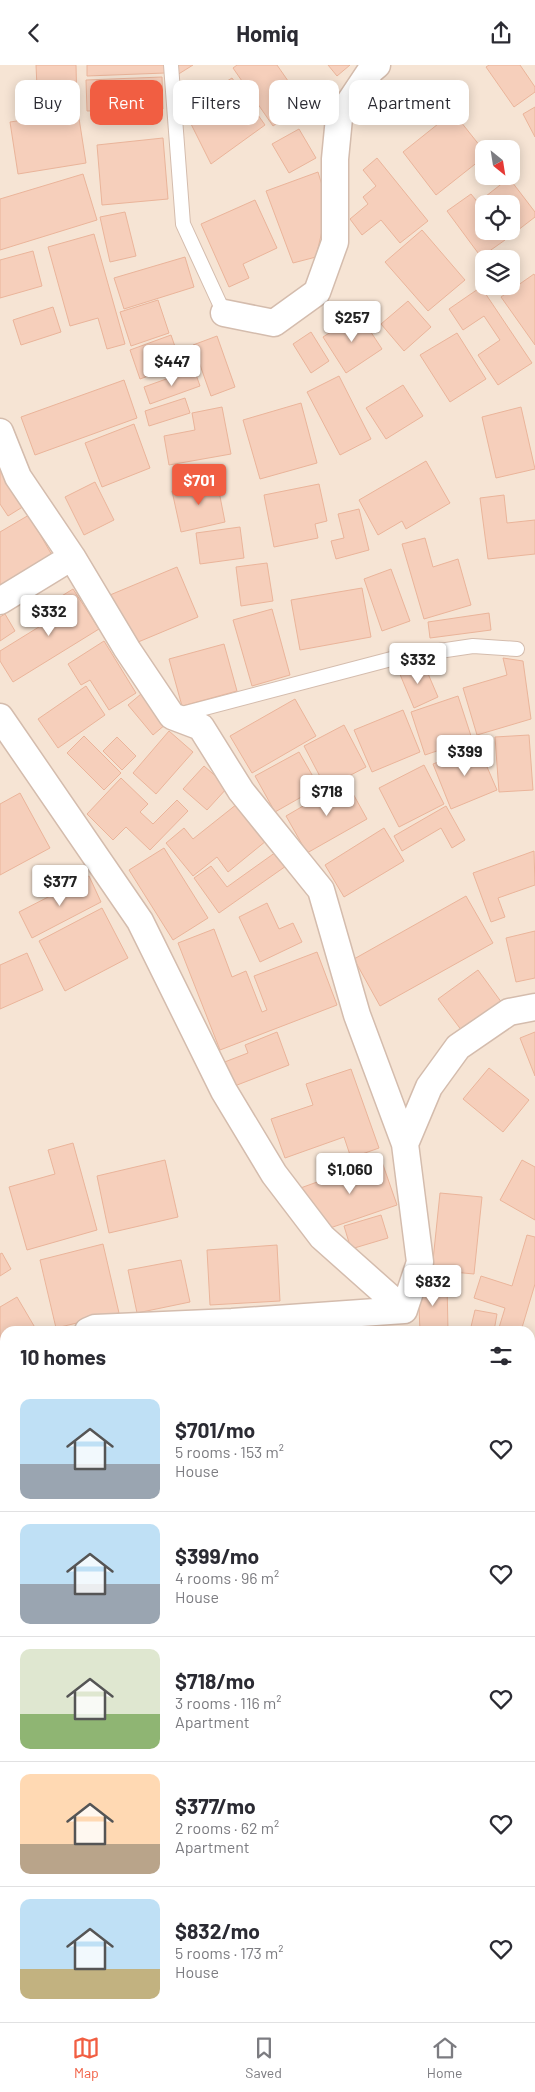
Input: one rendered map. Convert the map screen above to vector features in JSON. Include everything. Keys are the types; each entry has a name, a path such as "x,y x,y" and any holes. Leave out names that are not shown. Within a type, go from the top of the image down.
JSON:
{"street":[{"path":"224,313 274,323 318,292 335,242 335,159 339,118 371,70 377,65"},
{"path":"0,432 18,477 72,557 127,649 172,716 201,727 241,791 322,890 357,1015 405,1144 420,1262 404,1310"},
{"path":"0,601 72,557"},
{"path":"0,717 140,921 224,1091 274,1175 322,1237 404,1310"},
{"path":"405,1144 428,1087 458,1047 509,1012 535,1007"},
{"path":"141,1326 232,1322 404,1310"}],"lane":[{"path":"172,65 183,224 224,313"},
{"path":"172,716 293,687 399,657 474,646 517,649"}],"shaded area":[{"path":"0,65 535,65 535,1326 0,1326"}],"building":[{"path":"36,65 76,65 76,80 37,80"},
{"path":"87,65 165,65 165,73 87,76"},
{"path":"177,65 193,65 177,75"},
{"path":"237,65 277,65 287,80 269,80 269,120 259,106 259,80 241,80 233,68"},
{"path":"328,65 350,65 337,76"},
{"path":"489,65 520,65 535,87 535,92 514,107 486,67"},
{"path":"162,77 162,80 90,80 90,111 87,111 86,80"},
{"path":"535,107 535,137 523,114"},
{"path":"259,116 265,125 211,164 192,125 259,125"},
{"path":"15,121 15,125 80,125 86,163 18,174 10,122"},
{"path":"437,125 463,125 475,140 475,164 436,195 403,152"},
{"path":"299,129 316,158 289,173 272,144"},
{"path":"163,138 168,199 102,205 97,145"},
{"path":"377,158 428,221 400,243 381,220 362,235 350,219 368,204 363,197 376,186 363,170"},
{"path":"318,172 328,205 316,257 293,263 266,191"},
{"path":"83,174 97,220 0,250 0,199"},
{"path":"500,185 514,185 535,212 535,217 520,229 520,195 487,195"},
{"path":"471,194 475,199 475,240 505,240 491,250 476,250 447,211"},
{"path":"255,200 277,248 243,264 249,278 229,287 201,224"},
{"path":"125,212 136,256 110,262 100,217"},
{"path":"422,230 465,280 428,311 385,262"},
{"path":"94,234 125,344 107,349 98,318 70,326 48,247"},
{"path":"33,251 42,286 0,298 0,260"},
{"path":"185,257 194,287 124,309 114,278"},
{"path":"534,274 535,345 501,297 504,295 520,295 520,284"},
{"path":"475,291 475,295 486,295 532,363 498,385 478,355 500,340 484,316 463,330 449,309"},
{"path":"158,300 169,333 131,346 120,312"},
{"path":"408,301 431,327 404,351 381,324"},
{"path":"53,307 61,332 21,345 13,320"},
{"path":"359,314 382,349 346,373 323,337"},
{"path":"311,332 329,361 311,373 293,344"},
{"path":"457,333 486,379 450,402 420,355"},
{"path":"171,335 181,364 140,379 130,350"},
{"path":"217,336 235,387 211,396 193,345"},
{"path":"194,369 200,386 150,404 144,387"},
{"path":"339,376 371,439 340,455 307,392"},
{"path":"124,380 137,418 35,455 21,417"},
{"path":"403,385 423,416 386,439 366,408"},
{"path":"185,398 190,413 149,426 145,411"},
{"path":"301,403 317,463 260,479 243,420"},
{"path":"222,407 231,454 169,465 164,436 195,430 192,413"},
{"path":"521,407 535,469 496,478 482,417"},
{"path":"134,424 150,468 102,487 85,443"},
{"path":"0,457 29,503 8,516 0,504"},
{"path":"426,461 450,503 406,529 402,521 378,535 359,500"},
{"path":"217,481 225,522 181,532 172,491"},
{"path":"95,482 114,520 84,535 65,497"},
{"path":"319,484 327,521 315,524 318,538 274,547 264,495"},
{"path":"504,495 507,523 535,520 535,554 488,559 480,498"},
{"path":"359,509 369,550 336,559 331,541 344,538 338,514"},
{"path":"29,515 53,557 0,587 0,532"},
{"path":"240,527 244,558 200,564 196,533"},
{"path":"425,538 433,567 458,559 471,605 424,619 402,544"},
{"path":"267,563 273,601 241,606 236,567"},
{"path":"177,567 198,617 131,645 110,595"},
{"path":"391,569 410,621 382,631 364,579"},
{"path":"362,588 371,637 300,650 291,600"},
{"path":"73,589 99,629 13,682 0,661 0,651 55,617 47,605"},
{"path":"272,609 290,675 252,686 233,620"},
{"path":"489,613 491,630 430,638 428,622"},
{"path":"5,614 15,631 0,641 0,617"},
{"path":"104,641 136,693 109,710 90,680 81,685 68,664"},
{"path":"224,644 237,691 182,706 169,659"},
{"path":"503,658 523,661 531,719 477,735 463,688 507,675"},
{"path":"423,662 438,697 414,708 399,672"},
{"path":"86,686 105,715 58,748 38,719"},
{"path":"141,694 166,724 153,735 128,705"},
{"path":"458,696 472,739 425,755 411,712"},
{"path":"295,699 316,736 252,773 230,736"},
{"path":"403,710 420,752 372,772 354,730"},
{"path":"344,725 366,767 326,788 304,746"},
{"path":"169,731 193,752 156,794 133,773"},
{"path":"529,735 533,790 499,792 495,737"},
{"path":"84,736 121,773 104,790 67,753"},
{"path":"117,737 136,756 122,770 103,751"},
{"path":"478,746 497,790 451,809 433,764"},
{"path":"299,752 319,787 275,812 255,776"},
{"path":"424,765 444,804 399,827 379,788"},
{"path":"204,766 228,787 207,810 183,789"},
{"path":"121,778 148,804 140,812 153,824 177,800 188,811 150,850 126,827 113,840 87,814"},
{"path":"346,781 367,819 307,853 286,816"},
{"path":"20,793 50,848 0,875 0,804"},
{"path":"237,804 266,841 228,872 217,857 193,876 166,843 184,828 193,839"},
{"path":"446,806 465,840 452,848 441,828 402,851 394,836"},
{"path":"384,828 404,861 344,897 325,865"},
{"path":"164,848 208,918 173,940 129,870"},
{"path":"534,851 535,885 498,898 505,917 491,922 473,873"},
{"path":"276,852 286,866 219,913 194,878 211,866 227,887"},
{"path":"89,876 101,902 32,938 19,912"},
{"path":"466,896 493,943 380,1006 354,959"},
{"path":"267,903 279,929 293,923 302,942 260,962 239,917"},
{"path":"102,908 128,958 65,991 39,941"},
{"path":"214,929 232,977 246,971 262,1012 267,1010 254,976 317,952 337,1005 220,1050 178,943"},
{"path":"535,931 535,978 516,982 506,938"},
{"path":"27,953 43,990 0,1009 0,965"},
{"path":"478,970 502,1003 462,1031 438,999"},
{"path":"277,1032 289,1065 232,1087 222,1063 248,1053 245,1045"},
{"path":"535,1032 535,1076 520,1038"},
{"path":"489,1068 529,1100 503,1132 463,1099"},
{"path":"351,1069 379,1148 351,1158 344,1137 285,1158 271,1119 313,1105 306,1084"},
{"path":"73,1143 97,1230 27,1250 9,1187 55,1174 48,1150"},
{"path":"381,1159 397,1205 330,1228 295,1190"},
{"path":"165,1160 178,1217 109,1233 97,1176"},
{"path":"522,1160 535,1167 535,1220 500,1200"},
{"path":"440,1193 482,1197 474,1274 432,1270"},
{"path":"381,1215 388,1238 351,1249 344,1226"},
{"path":"527,1235 535,1237 535,1284 522,1326 500,1326 505,1308 474,1298 481,1276 512,1286"},
{"path":"103,1244 119,1313 64,1326 56,1326 40,1260"},
{"path":"277,1245 280,1301 210,1305 207,1250"},
{"path":"2,1253 11,1269 0,1276 0,1254"},
{"path":"181,1260 190,1302 137,1313 128,1270"},
{"path":"447,1282 448,1326 420,1326 418,1283"},
{"path":"17,1297 34,1326 0,1326 0,1307"},
{"path":"475,1310 497,1314 495,1326 471,1326"}]}
